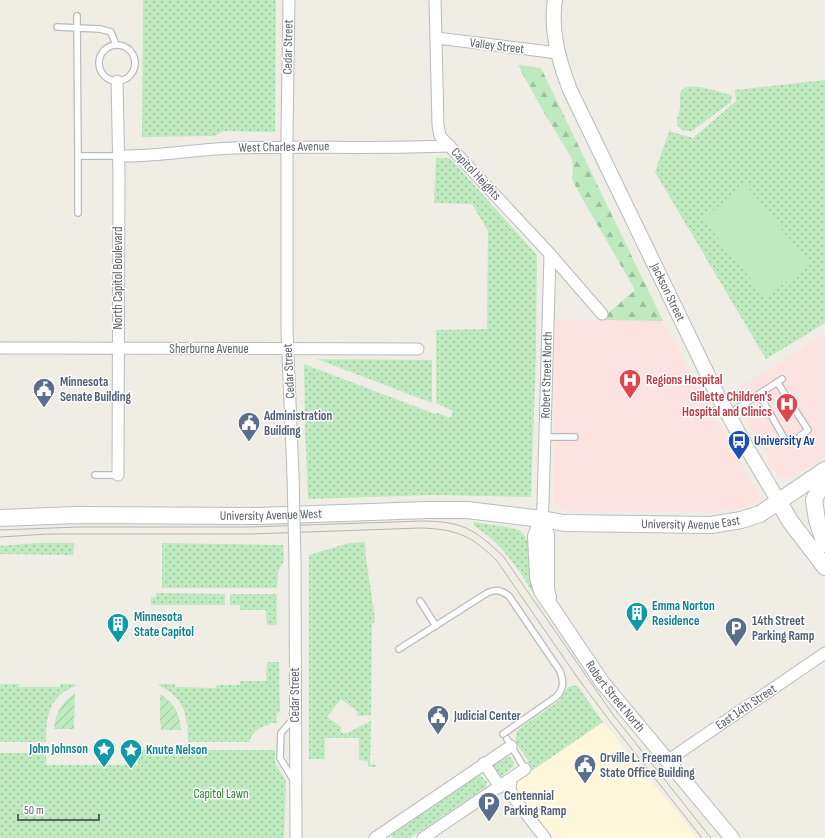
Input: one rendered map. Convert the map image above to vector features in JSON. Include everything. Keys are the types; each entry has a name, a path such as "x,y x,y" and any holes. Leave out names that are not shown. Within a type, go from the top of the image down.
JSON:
{"main road":[{"name":"University Avenue East","path":"542,519 564,523 711,525 741,520 760,514 825,470"},
{"path":"825,477 814,500 814,506 825,544"},
{"name":"Jackson Street","path":"779,502 790,521 825,567"},
{"name":"University Avenue West","path":"0,518 76,515 258,516 467,510 542,519"}],"street":[{"name":"Cedar Street","path":"289,0 287,330 295,561 296,838"},
{"name":"Capitol Heights","path":"435,0 438,125 440,136 550,254 602,314"},
{"name":"Jackson Street","path":"555,0 554,36 563,72 570,90 701,360 721,411 779,502"},
{"name":"Valley Street","path":"437,38 558,53"},
{"name":"North Capitol Boulevard","path":"117,82 118,475"},
{"name":"West Charles Avenue","path":"118,156 141,156 224,148 450,146"},
{"name":"Robert Street North","path":"550,254 542,519 547,535 547,590 551,605 602,682 732,838"},
{"name":"Sherburne Avenue","path":"0,348 418,349"},
{"name":"East 14th Street","path":"668,761 825,653"},
{"path":"378,837 484,763 509,742"},
{"path":"484,763 500,787"},
{"path":"423,838 525,770"},
{"path":"511,779 510,789 514,798 545,838"}],"lane":[{"path":"77,16 78,213"},
{"path":"57,27 100,29 111,32 116,45"},
{"path":"116,45 122,45 132,52 136,63 132,74 117,82 110,80 105,76 101,72 99,66 101,54 105,50 116,45"},
{"path":"78,156 118,156"},
{"path":"721,411 759,394 780,380 808,430 793,442 784,438 759,394"},
{"path":"545,437 575,437"},
{"path":"95,475 118,475"},
{"path":"399,649 487,593 495,590 503,591 509,596 560,671 564,685 561,692 556,697 502,734"},
{"path":"420,601 436,626"},
{"path":"295,716 281,734 280,758 296,783"},
{"path":"509,742 525,770"}],"shaded area":[{"name":"Regions Hospital","path":"555,319 663,321 749,479 756,486 759,497 756,503 746,508 710,512 564,511 554,503"},
{"name":"Gillette Children's Hospital and Clinics","path":"825,333 825,456 794,477 784,479 777,475 769,464 768,454 729,394"},
{"name":"Orville L. Freeman State Office Building","path":"603,722 698,838 551,838 513,790 513,783"}],"green space":[{"path":"143,0 276,0 275,132 224,131 214,136 142,137"},
{"path":"518,65 541,68 663,321 600,320 635,290 579,193 572,179 572,159 539,104"},
{"path":"825,80 825,323 766,359 655,172 669,131 693,138 736,101 735,90"},
{"path":"686,87 714,90 730,95 732,96 731,102 692,131 684,131 678,126 677,120 680,110 680,93"},
{"path":"436,158 450,158 537,255 536,352 531,497 433,495 308,499 304,364 435,414 438,413 450,418 453,411 436,403 436,330 487,329 488,231 472,204 434,203"},
{"path":"746,185 809,264 766,298 703,219"},
{"path":"317,359 432,360 432,403"},
{"path":"474,522 517,529 523,533 530,548 534,567 536,593 533,593 508,556 484,532 474,526"},
{"path":"365,542 366,559 375,617 374,623 372,623 371,715 356,716 358,712 341,699 327,717 341,727 341,733 347,733 371,721 370,764 377,765 376,767 368,767 368,761 359,760 359,738 325,738 325,759 309,759 309,555 349,543"},
{"path":"37,543 74,543 73,555 0,554 0,546"},
{"path":"162,543 283,545 284,561 278,571 277,588 162,588"},
{"path":"156,593 225,594 225,605 151,605 151,597 156,597"},
{"path":"230,594 277,594 277,625 267,625 266,610 240,610 240,605 230,605"},
{"path":"267,662 279,662 280,712 277,713 277,723 270,723 269,725 259,729 252,735 249,742 188,742 186,716 180,702 168,691 159,686 159,684 175,684 175,687 216,688 216,685 240,685 240,681 266,681"},
{"path":"0,684 19,684 19,687 60,687 60,684 75,684 76,686 60,695 51,708 48,716 46,742 0,742"},
{"path":"577,685 603,722 527,774 529,763 517,745 516,740 516,735 519,729 559,701 568,687"},
{"path":"75,693 74,729 54,729 60,708 66,700"},
{"path":"160,694 173,705 178,714 181,730 161,730"},
{"name":"Capitol Lawn","path":"138,750 275,750 275,763 286,781 284,838 0,838 0,753 46,753 46,765 138,765"},
{"path":"505,756 510,757 514,763 513,767 500,777 491,766"},
{"path":"479,774 487,782 486,787 410,838 393,838 390,834"}],"tram line":[{"path":"0,530 79,527 250,527 421,521 435,521 466,528 484,539 503,556 614,716 711,838"},
{"path":"0,537 48,534 251,534 420,528 454,532 480,545 497,561 577,677 702,838"}],"place":[{"name":"Regions Hospital","path":"630,400"},
{"name":"Minnesota Senate Building","path":"44,408"},
{"name":"Gillette Children's Hospital and Clinics","path":"787,424"},
{"name":"Administration Building","path":"249,442"},
{"name":"University Av","path":"739,460"},
{"name":"Emma Norton Residence","path":"637,632"},
{"name":"Minnesota State Capitol","path":"118,644"},
{"name":"14th Street Parking Ramp","path":"736,648"},
{"name":"Judicial Center","path":"438,736"},
{"name":"John Johnson","path":"104,768"},
{"name":"Knute Nelson","path":"131,770"},
{"name":"Orville L. Freeman State Office Building","path":"585,784"},
{"name":"Centennial Parking Ramp","path":"489,822"}]}
